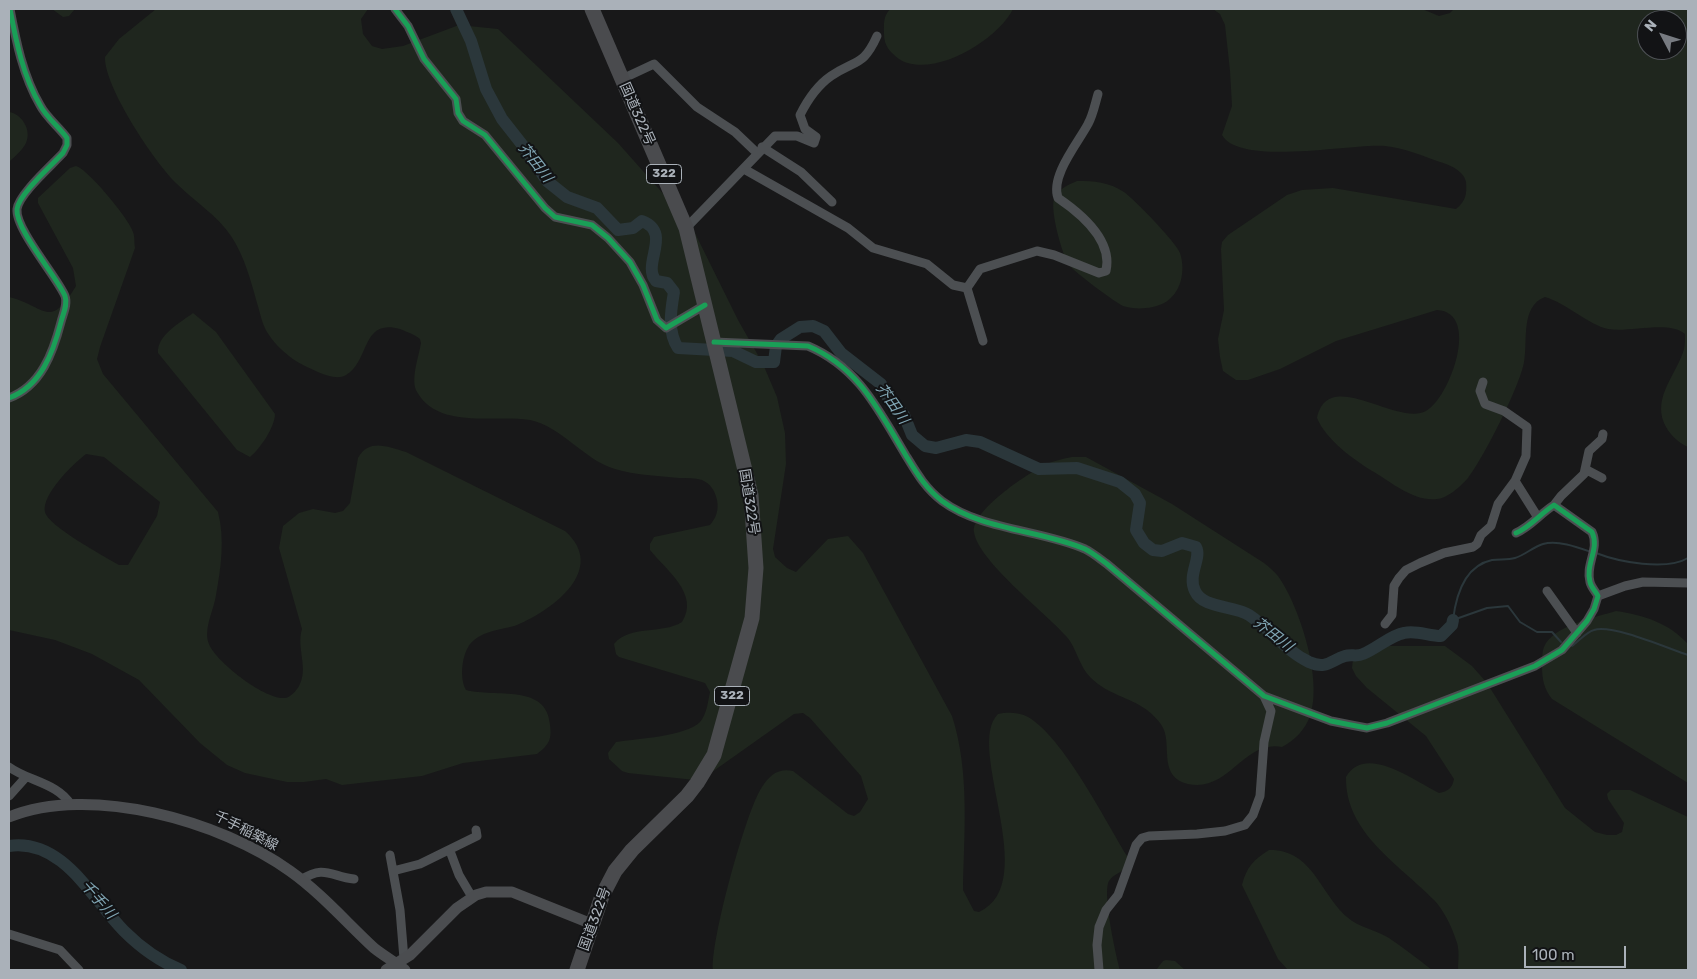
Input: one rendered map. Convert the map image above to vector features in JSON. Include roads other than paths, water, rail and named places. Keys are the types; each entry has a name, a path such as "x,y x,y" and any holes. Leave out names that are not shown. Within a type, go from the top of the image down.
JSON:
{"highway":[{"name":"国道322号","path":"577,970 602,896 621,863 687,796 710,763 718,744 752,618 756,568 751,495 686,228 592,9"}],"main road":[{"name":"千手稲築線","path":"9,817 43,806 92,804 182,819 222,833 288,870 376,949 402,964"},
{"path":"386,970 402,964 472,897 497,890 512,892 592,924"}],"street":[{"path":"9,398 30,385 43,370 57,336 66,304 65,296 41,262 17,215 20,200 63,153 67,145 67,138 40,107 29,84 17,44 10,9"},
{"path":"395,9 408,26 424,59 456,99 458,112 463,121 485,136 555,217 592,225 624,254 643,285 651,308 661,324 666,328 705,306"},
{"path":"686,228 775,136 797,136 814,144 816,137 805,129 800,115 807,101 830,77 869,54 877,36"},
{"path":"622,79 654,64 697,108 760,150 801,172 833,198 822,214"},
{"path":"967,288 980,269 1037,252 1054,254 1099,273 1106,271 1102,245 1097,234 1090,223 1058,198 1056,192 1059,176 1089,122 1098,94"},
{"path":"744,169 848,228 873,248 928,264 953,284 967,288"},
{"path":"967,288 983,341"},
{"path":"714,345 808,346 822,352 858,380 923,485 941,501 955,510 976,518 1086,549 1108,564 1264,696 1331,721 1367,728 1387,723 1535,666 1562,650 1577,633 1594,609 1598,596 1590,582 1595,539 1592,532 1554,506"},
{"path":"1385,624 1392,616 1394,586 1398,578 1406,570 1420,563 1444,553 1473,547 1477,544 1481,536 1491,526 1498,504 1515,481 1525,462 1527,427 1504,411 1485,404 1480,391 1483,382"},
{"path":"1516,534 1526,529 1537,516 1554,506 1561,496 1584,474 1589,451 1602,439 1603,434"},
{"path":"1585,469 1602,478"},
{"path":"1515,481 1537,516"},
{"path":"1598,596 1625,586 1643,582 1688,583"},
{"path":"1547,591 1577,633"},
{"path":"1099,970 1097,945 1099,927 1106,910 1118,895 1132,854 1142,838 1225,831 1245,825 1253,815 1260,796 1264,742 1271,711 1264,696"},
{"path":"9,767 26,777 60,791 71,804"},
{"path":"9,796 26,777"},
{"path":"393,871 409,865 420,864 450,851 477,836 476,830"},
{"path":"450,851 459,875 472,897"},
{"path":"390,855 400,910 402,964"},
{"path":"301,880 312,872 327,871 344,878 354,879"},
{"path":"9,934 60,950 79,970"}],"waterway":[{"name":"芥田川","path":"456,9 471,41 486,89 502,119 547,181 567,197 597,208 618,230 633,228 642,221 651,226 655,233 656,241 652,274 656,281 667,283 674,292 671,328 678,348 733,351 756,362 774,362 776,346 781,339 800,327 813,326 824,331 841,353 881,384 887,396 904,415 912,435 925,446 936,448 966,440 980,442 1039,469 1077,468 1120,482 1135,494 1140,503 1136,530 1144,543 1153,550 1162,551 1182,543 1196,547 1197,556 1193,573 1193,585 1199,597 1212,604 1249,615 1285,646 1309,662 1325,665 1345,656 1361,655 1394,636 1404,633 1413,632 1441,636 1452,625 1453,620"},
{"path":"1561,642 1552,632 1537,632 1520,622 1508,606 1487,608 1453,620 1456,601 1468,575 1482,563 1515,558 1536,547 1549,543 1561,543 1591,552"},
{"path":"1596,553 1629,562 1655,565 1679,562 1688,558"},
{"path":"1572,646 1591,631 1603,629 1641,638 1688,655"},
{"name":"千手川","path":"9,846 28,846 45,851 61,861 88,888 130,937 158,958 181,970"}]}
